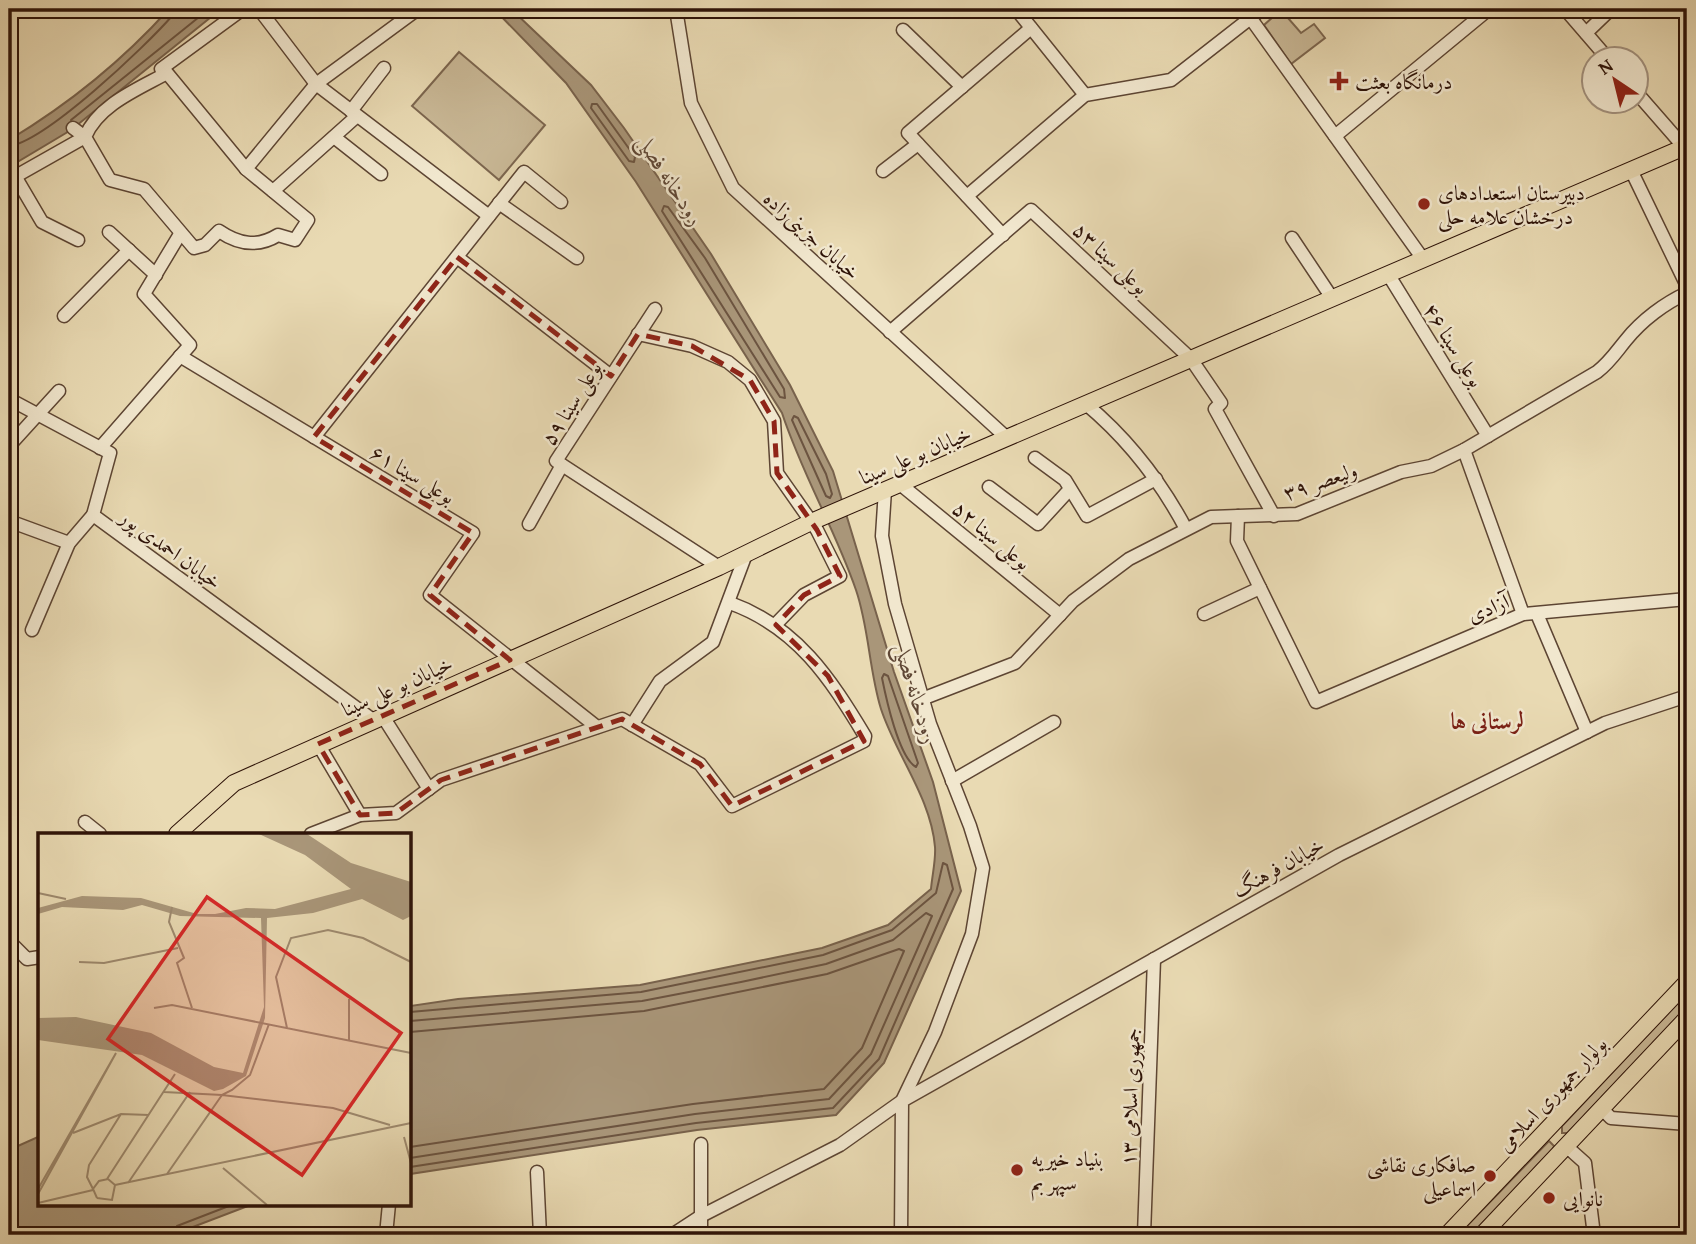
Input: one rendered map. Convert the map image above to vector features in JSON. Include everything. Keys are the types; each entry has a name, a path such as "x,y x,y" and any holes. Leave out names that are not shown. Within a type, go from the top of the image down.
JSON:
{"main road":[{"name":"خیابان بو علی سینا","path":"179,833 234,783 318,744 719,567 811,522 1686,146"},
{"name":"بولوار جمهوری اسلامی","path":"1447,1235 1687,982"},
{"path":"1482,1235 1687,1018"},
{"path":"1548,1129 1566,1146"}],"street":[{"path":"78,240 43,222 12,178 85,137 90,125 123,97 243,9"},
{"path":"259,9 316,84 489,216"},
{"path":"246,169 316,84 418,9"},
{"name":"خیابان جزینی‌زاده","path":"676,9 691,103 733,188 1006,438"},
{"path":"1016,9 1085,94"},
{"path":"967,196 1085,94 1171,80 1249,16 1262,9"},
{"path":"1335,136 1489,9"},
{"path":"1565,9 1597,46"},
{"path":"1586,33 1611,9"},
{"path":"1249,16 1423,259"},
{"path":"890,332 1003,235 908,134 1031,28"},
{"path":"903,30 962,88"},
{"path":"73,128 85,137 110,180 144,189 194,248 205,245 219,232 237,243 267,242 278,235 295,240 308,220 246,169 160,68"},
{"path":"273,191 334,137 354,114 384,68"},
{"path":"1650,107 1686,146"},
{"path":"334,137 380,174"},
{"path":"883,171 918,144"},
{"path":"1631,170 1687,286"},
{"path":"314,437 524,172 561,202"},
{"path":"499,203 577,258"},
{"name":"بوعلی سینا ۵۳","path":"1003,235 1031,210 1191,359"},
{"path":"109,232 156,275"},
{"path":"9,398 37,416 100,448 190,345 144,294 180,234"},
{"path":"1292,239 1332,298"},
{"path":"64,316 129,250"},
{"path":"457,257 611,376"},
{"name":"بوعلی سینا ۴۶","path":"1388,274 1488,436"},
{"name":"ولیعصر ۳۹","path":"922,699 1015,663 1073,601 1129,559 1212,517 1297,514 1401,472 1431,466 1464,450 1597,372 1612,360 1628,338 1658,311 1687,293"},
{"name":"بوعلی سینا ۵۹","path":"655,309 556,461 719,567"},
{"path":"638,334 692,346 728,362 750,380 774,421 777,474 811,522 841,576 804,595 775,625"},
{"name":"بوعلی سینا ۶۱","path":"180,356 473,533 430,595 510,660"},
{"path":"1191,359 1221,403 1215,409 1275,516"},
{"path":"9,446 58,391"},
{"path":"1086,404 1129,444 1156,479 1186,529"},
{"name":"خیابان احمدی پور","path":"100,448 110,453 93,515 377,718"},
{"path":"1464,450 1523,614"},
{"path":"1035,458 1065,481 1087,516 1156,479"},
{"path":"529,524 562,465"},
{"path":"893,487 882,536 895,604 922,699 983,868 972,934 954,983 902,1101 901,1235"},
{"name":"بوعلی سینا ۵۲","path":"893,487 1059,615"},
{"path":"989,487 1038,524 1070,489"},
{"path":"32,629 69,543 93,515"},
{"path":"1204,614 1260,588 1237,541 1238,516"},
{"path":"9,521 69,543"},
{"path":"632,725 660,681 713,642 730,603 746,554"},
{"name":"آزادی","path":"1260,588 1316,702 1523,614 1687,599"},
{"path":"316,833 360,815 396,813 441,780 622,719 700,764 732,806 864,741 864,736 828,676 799,643 775,625 730,603"},
{"path":"1537,614 1587,732"},
{"path":"510,660 597,727"},
{"name":"خیابان فرهنگ","path":"672,1235 701,1216 840,1145 902,1101 1339,855 1587,732 1687,696"},
{"path":"377,718 429,789"},
{"path":"952,781 1054,722"},
{"path":"318,744 360,815"},
{"path":"85,822 98,833"},
{"path":"9,941 27,958 38,957"},
{"name":"جمهوری اسلامی ۱۳","path":"1144,1235 1154,959"},
{"path":"1602,1109 1611,1118 1687,1124"},
{"path":"701,1144 702,1235"},
{"path":"1566,1146 1585,1163 1594,1235"},
{"path":"537,1172 540,1235"},
{"path":"386,1235 389,1206"}],"highlighted area":[{"path":"457,257 611,376 638,334 692,346 750,380 774,421 777,473 817,530 840,576 804,595 776,625 828,676 864,741 732,806 700,764 622,719 441,780 396,813 360,815 318,744 510,660 430,595 473,533 314,437"}],"shaded area":[{"path":"1281,10 1301,33 1314,24 1325,38 1291,64 1264,25"},
{"path":"459,52 545,125 499,180 412,106"},
{"path":"1687,993 1687,1007 1568,1133 1562,1133 1562,1126"},
{"path":"1549,1141 1554,1146 1553,1149 1471,1235 1458,1235"}],"water":[{"path":"169,9 221,9 71,130 9,167 9,140 53,112 94,80 133,46"},
{"path":"494,9 511,9 591,85 711,254 790,385 833,471 894,672 933,782 961,891 884,1063 836,1115 697,1130 411,1174 411,1006 458,999 640,985 822,948 888,925 931,889 935,847 927,811 881,709 856,590 782,413 636,182 566,83"},
{"path":"38,1137 38,1206 248,1206 172,1235 9,1235 9,1150"}],"place":[{"name":"درمانگاه بعثت","path":"1339,81"},
{"name":"دبیرستان استعدادهای درخشان علامه حلی","path":"1424,204"},
{"name":"بنیاد خیریه سپهر بم","path":"1017,1170"},
{"name":"صافکاری نقاشی اسماعیلی","path":"1490,1176"},
{"name":"نانوایی","path":"1549,1198"}],"district":[{"name":"لرستانی ها","path":"1487,720"}],"water label":[{"name":"رودخانه فصلی","path":"671,179"},
{"name":"رودخانه فصلی","path":"917,693"}]}
